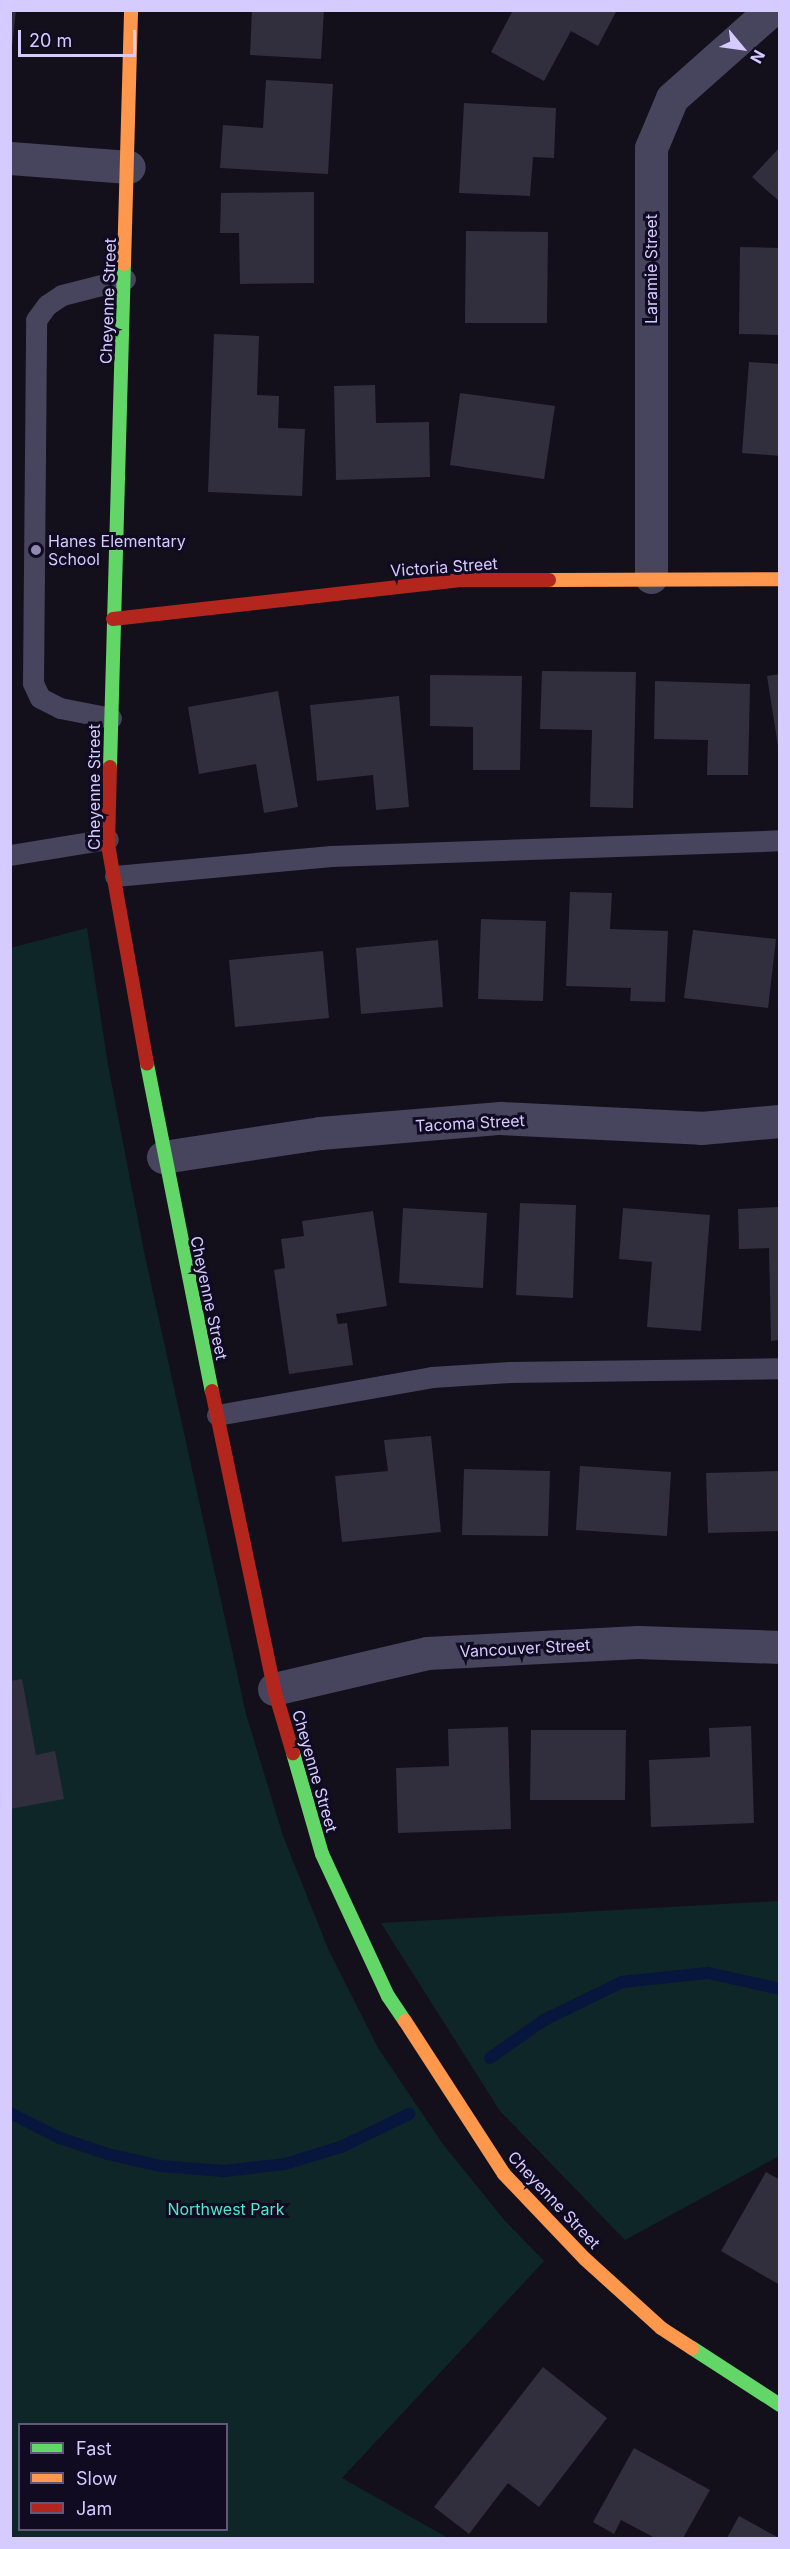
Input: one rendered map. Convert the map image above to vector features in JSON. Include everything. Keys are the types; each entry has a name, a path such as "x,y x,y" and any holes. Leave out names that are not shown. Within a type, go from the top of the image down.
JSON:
{"street":[{"name":"Cheyenne Street","path":"131,10 129,167 113,619 108,839 163,1157 274,1689 322,1854 383,1986 504,2174 585,2259 661,2328 780,2405"},
{"name":"Laramie Street","path":"651,577 651,148 672,98 771,10"},
{"path":"10,158 129,167"},
{"name":"Victoria Street","path":"113,619 461,580 651,577 780,579"},
{"name":"Tacoma Street","path":"163,1157 320,1132 500,1118 700,1128 780,1121"},
{"name":"Vancouver Street","path":"274,1689 427,1653 638,1642 780,1647"}],"lane":[{"path":"111,718 60,708 40,698 33,683 36,321 47,305 62,295 125,279"},
{"path":"10,855 108,839"},
{"path":"115,876 332,856 780,840"},
{"path":"217,1414 432,1377 510,1372 780,1368"}],"green space":[{"name":"Northwest Park","path":"87,928 108,1065 144,1252 246,1714 283,1836 329,1951 378,2048 442,2143 505,2221 544,2261 342,2478 448,2538 11,2538 10,948"},
{"path":"779,1901 779,2156 625,2240 500,2111 381,1923"}],"building":[{"path":"10,10 16,10 12,47 10,47"},
{"path":"252,10 324,10 321,59 250,55"},
{"path":"513,10 617,10 598,46 571,31 544,81 491,52"},
{"path":"266,80 333,84 328,174 220,168 223,125 263,128"},
{"path":"464,103 556,108 554,158 533,157 530,196 459,193"},
{"path":"780,147 780,202 752,177"},
{"path":"314,192 314,283 240,284 239,233 220,233 221,193"},
{"path":"466,231 548,232 547,323 465,323"},
{"path":"740,247 780,248 780,335 739,334"},
{"path":"214,334 259,336 257,395 279,396 278,428 305,429 302,496 208,492"},
{"path":"749,362 780,364 780,456 742,453"},
{"path":"375,385 376,423 429,422 430,477 336,480 334,386"},
{"path":"460,393 555,406 544,479 450,465"},
{"path":"542,671 636,672 633,808 590,807 592,730 540,729"},
{"path":"780,674 780,746 778,746 767,676"},
{"path":"430,675 522,676 520,770 473,770 473,727 430,726"},
{"path":"655,681 750,684 748,775 707,775 708,740 654,739"},
{"path":"278,691 298,807 264,813 256,764 199,774 188,707"},
{"path":"399,696 409,807 376,810 373,775 317,781 310,705"},
{"path":"570,892 612,893 610,929 668,931 665,1002 630,1001 631,988 566,986"},
{"path":"481,919 546,921 543,1001 478,999"},
{"path":"693,930 776,939 768,1008 684,998"},
{"path":"438,940 443,1007 361,1014 356,948"},
{"path":"323,951 329,1018 235,1027 229,960"},
{"path":"520,1203 576,1205 573,1298 516,1295"},
{"path":"780,1207 780,1340 771,1341 769,1248 739,1249 738,1209"},
{"path":"403,1208 487,1213 483,1288 399,1283"},
{"path":"623,1208 710,1215 701,1331 647,1327 652,1262 619,1259"},
{"path":"373,1211 387,1306 336,1314 338,1324 347,1323 353,1365 289,1374 274,1270 285,1268 281,1239 304,1236 302,1221"},
{"path":"431,1436 441,1532 342,1542 335,1476 388,1471 384,1440"},
{"path":"580,1466 671,1472 667,1536 576,1530"},
{"path":"464,1469 550,1471 548,1536 462,1535"},
{"path":"780,1471 780,1531 708,1533 706,1473"},
{"path":"22,1679 36,1755 55,1751 64,1799 10,1809 10,1681"},
{"path":"751,1726 754,1823 651,1827 649,1760 710,1757 709,1728"},
{"path":"508,1727 511,1829 398,1833 396,1768 449,1766 448,1729"},
{"path":"531,1730 626,1730 625,1800 530,1800"},
{"path":"766,2172 780,2180 780,2285 721,2251"},
{"path":"543,2367 607,2418 539,2507 508,2483 469,2534 434,2507"},
{"path":"634,2448 710,2490 683,2538 655,2538 621,2520 614,2534 593,2522"},
{"path":"739,2516 779,2538 727,2538"}],"waterway":[{"path":"490,2058 544,2020 622,1982 708,1973 780,1989"},
{"path":"10,2113 60,2138 108,2154 160,2166 224,2171 285,2164 341,2147 409,2114"}],"traffic: fast":[{"path":"110,767 124,264"},
{"path":"147,1064 212,1391"},
{"path":"293,1753 322,1854 388,1996 405,2021"},
{"path":"692,2348 780,2405"}],"traffic: slow":[{"path":"124,264 131,10"},
{"path":"549,580 780,579"},
{"path":"405,2021 504,2174 585,2259 661,2328 692,2348"}],"traffic: jam":[{"path":"113,619 461,580 549,580"},
{"path":"110,767 108,845 147,1064"},
{"path":"212,1391 274,1689 293,1753"}],"place":[{"name":"Hanes Elementary School","path":"36,550"}]}
